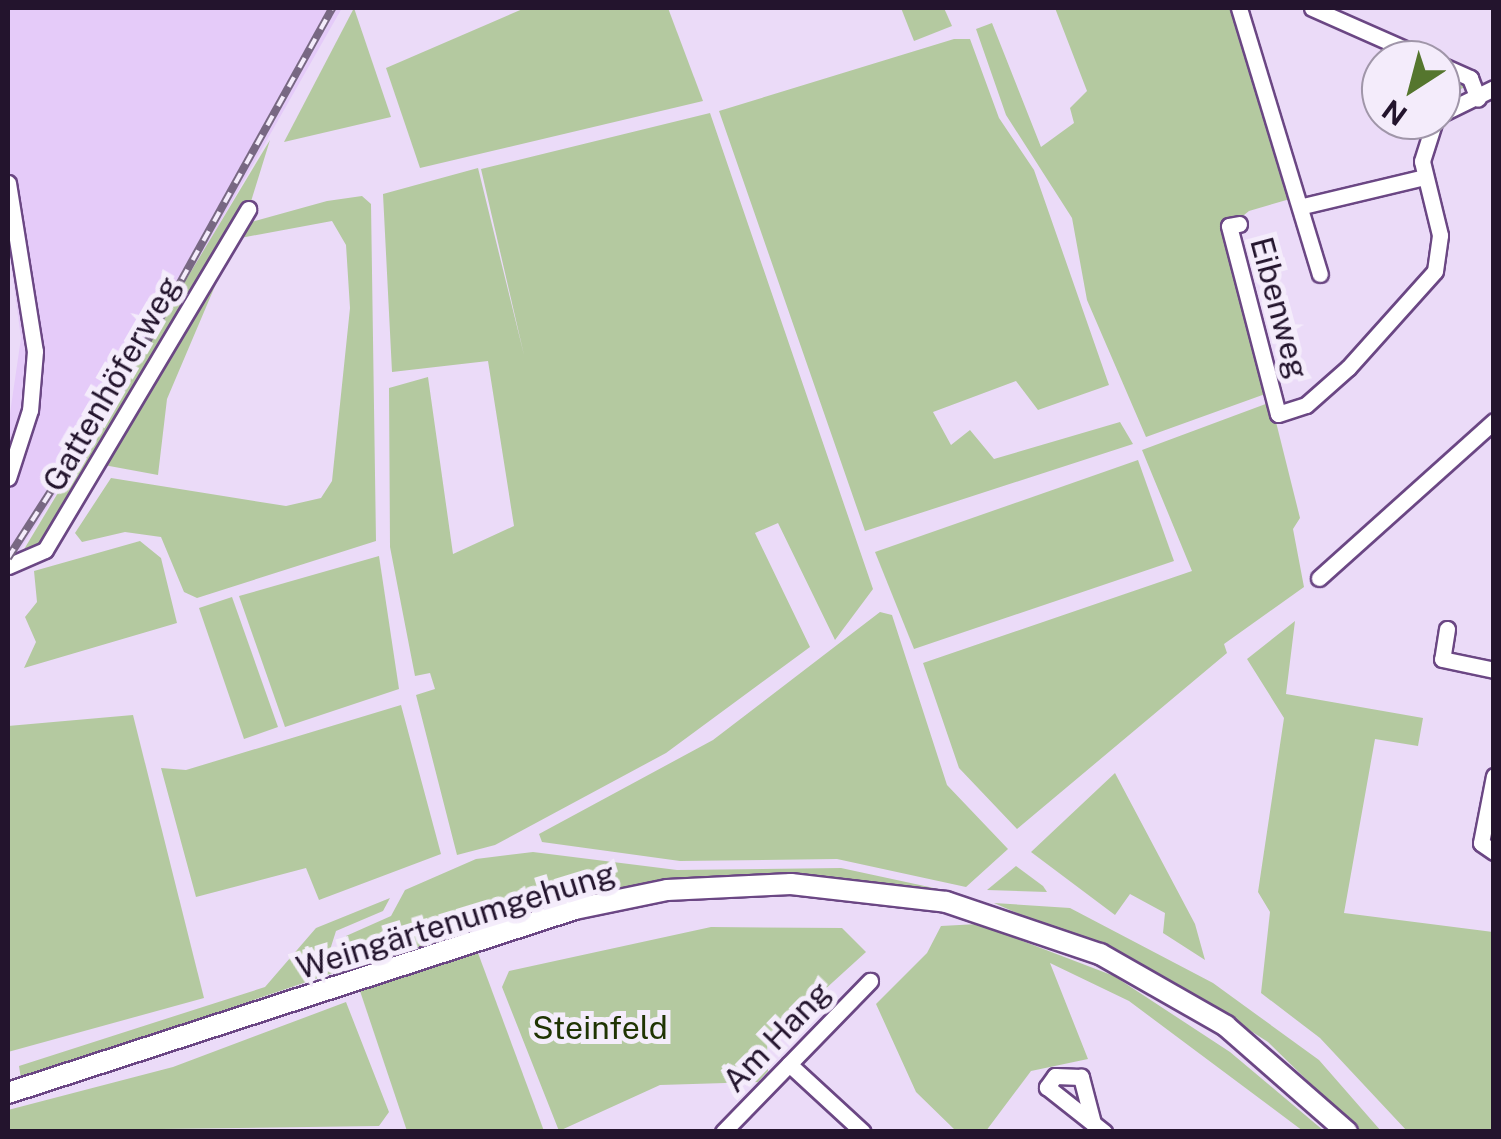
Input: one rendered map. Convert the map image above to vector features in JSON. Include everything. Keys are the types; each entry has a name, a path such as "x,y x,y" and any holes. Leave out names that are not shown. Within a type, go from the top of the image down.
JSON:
{"main road":[{"name":"Weingärtenumgehung","path":"8,1093 606,902 792,884 954,904 1066,940 1164,987 1255,1048 1347,1132"}],"street":[{"name":"Eibenweg","path":"1239,8 1303,206 1320,274"},
{"path":"1312,8 1385,40"},
{"path":"1461,74 1470,78 1486,101"},
{"path":"1461,108 1486,101 1494,88"},
{"path":"1425,140 1422,147 1425,177"},
{"name":"Eibenweg","path":"1239,224 1229,226 1278,414 1306,404 1348,368 1435,271 1440,235 1425,177 1303,206"},
{"path":"8,184 35,350 30,410 8,478"},
{"name":"Gattenhöferweg","path":"8,566 45,550 248,209"},
{"path":"1319,578 1494,421"},
{"path":"1448,629 1442,659 1494,670"},
{"path":"1494,776 1481,843 1494,852"},
{"name":"Am Hang","path":"723,1132 870,981"},
{"path":"789,1064 863,1132"}],"shaded area":[{"path":"8,8 342,8 152,342 8,569 8,427 21,338 8,242"}],"green space":[{"path":"354,8 391,117 284,142"},
{"path":"525,8 668,8 703,101 420,168 386,68"},
{"path":"901,8 944,8 952,26 914,41"},
{"path":"1055,8 1236,8 1290,199 1249,211 1223,232 1268,393 1146,437 1087,300 1072,218 1006,115 976,29 992,23 1041,147 1074,123 1070,108 1087,91"},
{"path":"954,39 970,39 999,118 1034,170 1109,385 1038,410 1016,381 933,412 951,445 970,430 994,459 1120,422 1133,444 865,531 719,111"},
{"path":"710,113 873,589 835,640 778,523 755,533 810,647 666,753 495,845 457,855 416,695 435,689 430,673 415,676 390,547 389,388 428,377 453,554 514,526 488,361 392,372 383,194 478,168 524,355 481,169"},
{"path":"270,140 244,224 327,201 362,196 371,204 376,541 197,598 184,592 161,537 125,532 82,542 75,533 111,478 286,506 321,498 332,481 350,308 346,245 332,221 235,239 167,399 158,475 93,463 47,540 20,556"},
{"path":"1271,402 1300,518 1293,529 1304,587 1224,644 1227,653 1017,829 959,768 923,663 1192,571 1142,450"},
{"path":"1138,460 1174,561 914,649 875,552"},
{"path":"140,541 161,558 177,623 24,668 36,642 25,617 37,602 34,571"},
{"path":"379,556 399,689 285,727 239,596"},
{"path":"232,597 278,727 244,739 199,608"},
{"path":"880,612 892,615 947,785 1008,849 966,887 837,859 680,861 542,842 539,834 713,740"},
{"path":"1295,621 1286,694 1423,718 1418,746 1375,739 1344,913 1493,932 1493,1131 1407,1131 1320,1038 1261,993 1270,912 1258,892 1284,718 1247,659"},
{"path":"401,705 441,854 319,900 306,868 196,897 161,768 186,770"},
{"path":"133,715 204,998 8,1052 8,726"},
{"path":"1115,773 1195,924 1205,960 1163,933 1165,913 1130,894 1115,915 1031,852"},
{"path":"533,852 677,870 841,868 957,893 826,879 677,879 558,900 350,971 346,936 391,916 405,890 476,859"},
{"path":"1016,866 1043,886 1047,892 987,890"},
{"path":"390,898 383,911 336,931 329,953 336,972 21,1079 19,1066 265,987 316,928"},
{"path":"994,903 1070,908 1213,983 1319,1060 1381,1131 1359,1131 1268,1042 1174,982"},
{"path":"978,924 1114,976 1230,1052 1324,1131 1303,1131 1129,1001 1050,963 1088,1059 1031,1071 986,1131 956,1131 916,1092 876,1004 927,953 941,926"},
{"name":"Steinfeld","path":"711,927 842,928 866,952 767,1042 768,1071 758,1082 660,1085 559,1131 502,987 509,971"},
{"path":"478,953 544,1131 407,1131 360,991"},
{"path":"346,1002 389,1112 379,1126 8,1131 8,1110 173,1067"}],"railway":[{"path":"8,558 150,337 332,8"}]}
